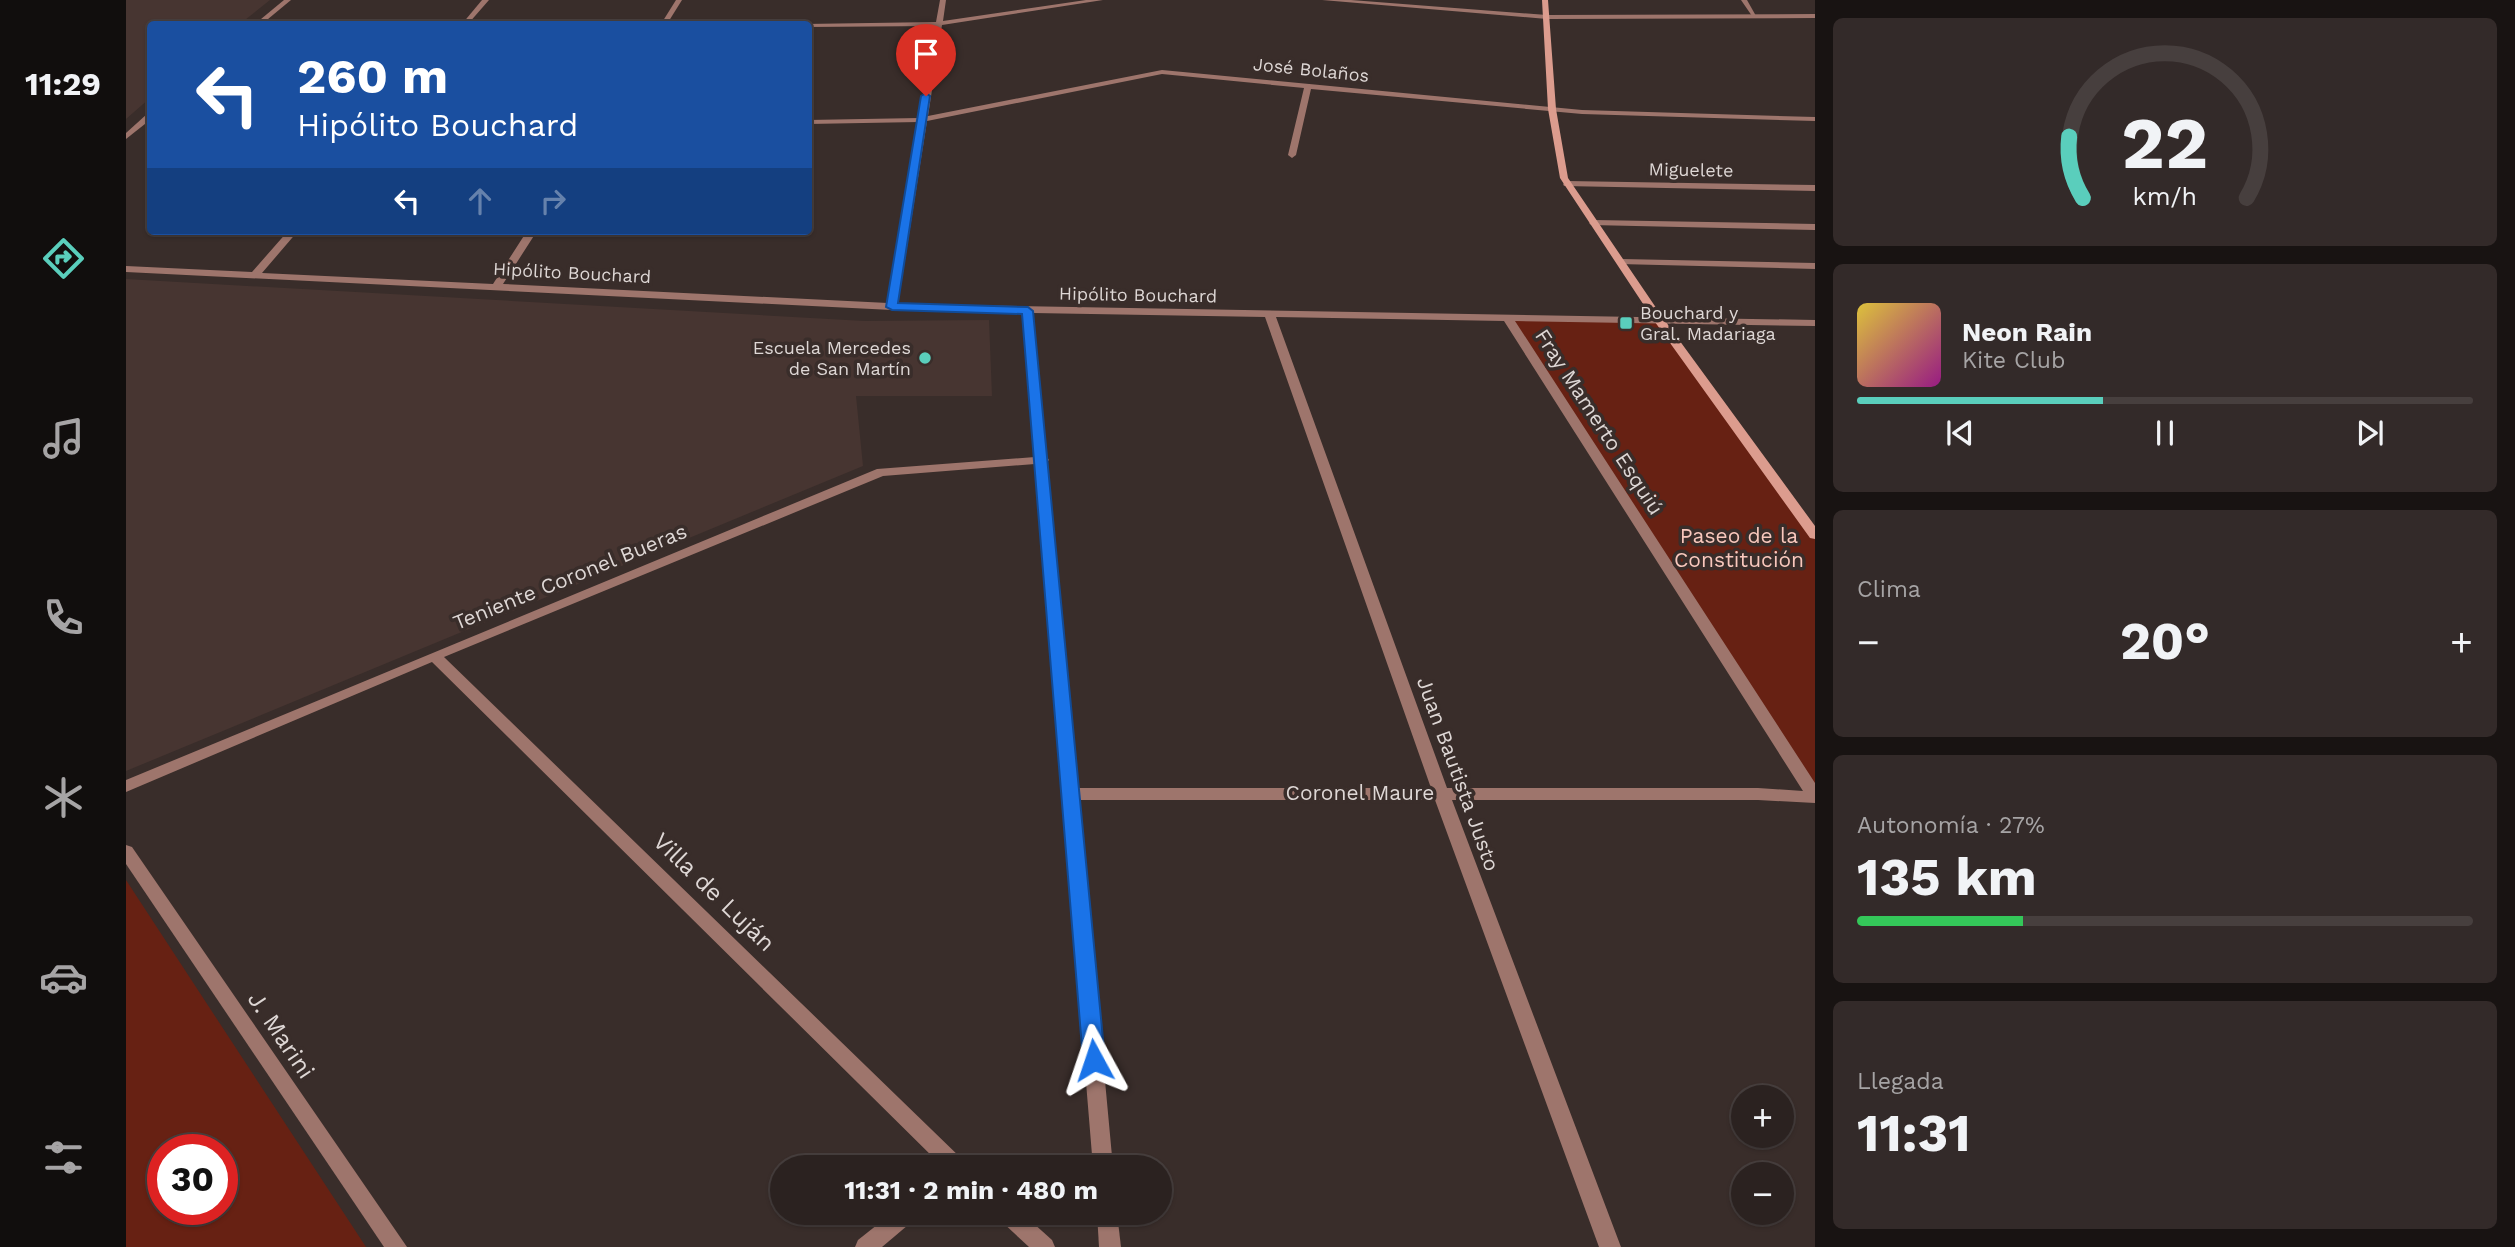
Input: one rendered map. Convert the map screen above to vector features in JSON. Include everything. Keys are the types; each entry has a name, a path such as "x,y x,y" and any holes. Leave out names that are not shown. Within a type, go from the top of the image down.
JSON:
{"main road":[{"path":"1545,0 1552,109 1567,184 1659,320 1809,518 1815,535"}],"street":[{"path":"262,21 288,0"},
{"path":"468,21 485,0"},
{"path":"666,21 679,0"},
{"path":"892,307 943,0"},
{"path":"812,25 940,23 1100,0"},
{"path":"1325,0 1547,17 1815,16"},
{"path":"1744,0 1754,15"},
{"name":"José Bolaños","path":"812,122 921,120 1162,72 1552,109 1815,119"},
{"path":"1292,155 1308,86"},
{"path":"126,136 147,119"},
{"path":"140,125 147,125"},
{"name":"Miguelete","path":"1567,184 1815,188"},
{"path":"1594,223 1815,227"},
{"path":"255,275 290,235"},
{"path":"496,287 529,235"},
{"path":"1622,262 1815,266"},
{"name":"Hipólito Bouchard","path":"126,269 892,307 1815,323"},
{"path":"1028,311 1102,1155"},
{"name":"Juan Bautista Justo","path":"1270,315 1441,793 1610,1247"},
{"name":"Fray Mamerto Esquiú","path":"1507,317 1815,797"},
{"name":"Teniente Coronel Bueras","path":"126,786 881,472 1043,460"},
{"name":"Villa de Luján","path":"434,656 945,1155"},
{"name":"Coronel Maure","path":"1072,794 1744,794 1815,797"},
{"name":"J. Marini","path":"126,851 396,1247"},
{"path":"866,1247 893,1225"},
{"path":"1020,1225 1045,1247"},
{"path":"1108,1225 1110,1247"}],"shaded area":[{"path":"126,0 270,0 244,21 147,21 147,101 126,119"},
{"path":"126,279 864,321 989,320 992,396 856,396 863,466 126,771"}],"green space":[{"name":"Paseo de la Constitución","path":"1507,317 1659,320 1815,535 1815,796"},
{"path":"126,880 366,1247 126,1247"}],"place":[{"name":"Bouchard y Gral. Madariaga","path":"1626,323"},
{"name":"Escuela Mercedes de San Martín","path":"925,358"}],"route":[{"path":"926,96 892,307 1028,311 1094,1060"}]}
